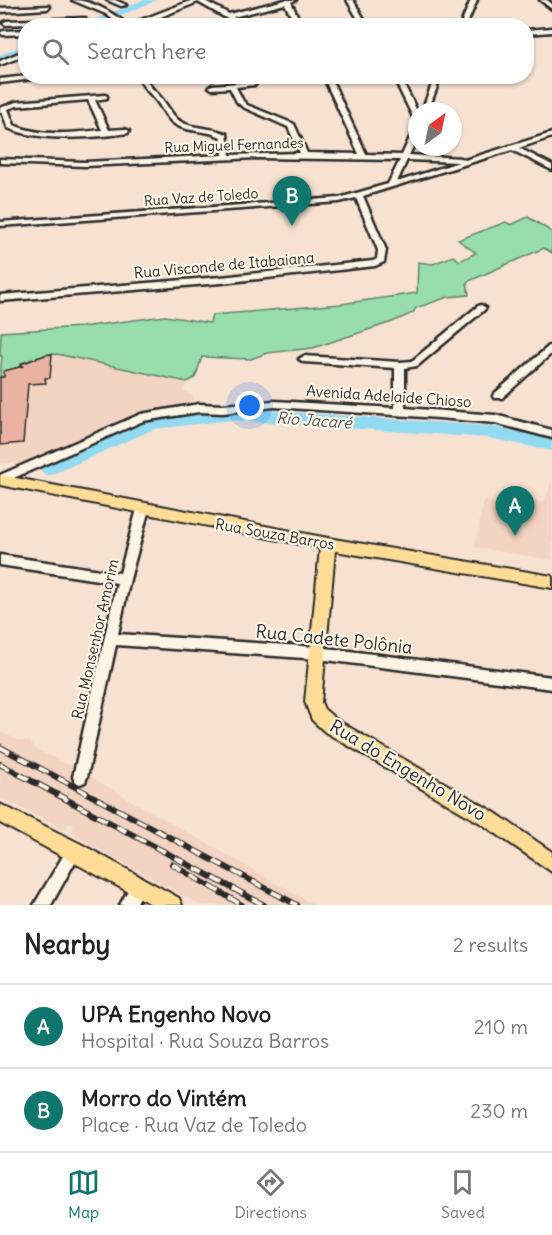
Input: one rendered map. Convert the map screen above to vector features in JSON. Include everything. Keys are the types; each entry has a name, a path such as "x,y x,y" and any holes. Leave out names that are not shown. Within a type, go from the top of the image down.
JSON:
{"main road":[{"name":"Rua Souza Barros","path":"0,480 328,544 552,582"},
{"name":"Rua do Engenho Novo","path":"328,544 314,709 323,720 488,818 552,863"},
{"path":"0,813 172,905"}],"street":[{"path":"75,0 117,18"},
{"path":"110,0 123,5"},
{"path":"152,18 198,0 232,18"},
{"path":"350,0 360,18"},
{"path":"466,18 474,0"},
{"path":"544,0 549,0"},
{"path":"544,0 552,8"},
{"path":"15,4 52,1"},
{"path":"229,16 290,1 296,18"},
{"path":"0,10 47,7"},
{"path":"86,18 106,12"},
{"path":"6,23 18,22"},
{"path":"534,31 552,30"},
{"path":"3,33 18,32"},
{"path":"0,63 18,55"},
{"path":"0,81 18,79"},
{"path":"144,84 145,88 177,122 189,127 214,131 224,136 227,157"},
{"path":"212,87 253,84"},
{"path":"330,84 363,155"},
{"path":"400,84 409,102"},
{"path":"428,102 435,84"},
{"path":"232,86 240,102 245,106 291,126 304,155"},
{"path":"105,97 15,105 2,110 11,126 18,130 59,134 126,131"},
{"path":"91,99 106,132"},
{"name":"Rua Vaz de Toledo","path":"0,224 296,204 359,196 552,135"},
{"path":"512,147 552,168"},
{"path":"391,186 408,149"},
{"name":"Rua Miguel Fernandes","path":"0,160 64,164 227,157 363,155 470,161"},
{"name":"Rua Visconde de Itabaiana","path":"0,298 221,280 375,263 381,260 382,250 359,196"},
{"path":"304,359 400,365 417,362 481,308"},
{"path":"498,396 552,348"},
{"path":"400,365 400,411"},
{"name":"Avenida Adelaide Chioso","path":"0,480 141,418 199,408 223,409 274,404 400,411 495,419 552,434"},
{"name":"Rua Monsenhor Amorim","path":"80,777 124,579 143,509"},
{"path":"0,560 124,579"},
{"name":"Rua Cadete Polônia","path":"112,639 318,653 552,683"},
{"path":"42,905 74,851"},
{"path":"128,905 138,886"}],"shaded area":[{"path":"57,354 187,382 183,390 193,396 193,400 181,409 133,420 27,463 0,463 0,377 4,371 22,366 21,364 45,355"},
{"path":"552,480 552,560 475,547 484,500 523,513 529,498 544,503"},
{"path":"0,732 17,740 30,742 37,750 78,769 75,780 82,784 85,774 314,905 200,905 72,834 74,824 67,823 65,830 0,797"}],"green space":[{"path":"528,217 552,232 552,253 544,248 467,282 469,295 448,297 416,308 413,313 392,322 313,348 267,353 251,359 202,357 195,378 187,382 57,354 45,355 21,363 23,366 5,371 4,377 0,377 1,332 81,327 165,316 210,323 212,315 341,304 417,293 418,262 433,264 453,256 460,261 476,253 458,240 506,222 511,225"}],"building":[{"path":"52,354 50,378 45,378 46,383 28,384 23,443 0,445 0,377 4,377 4,371"}],"waterway":[{"path":"106,18 152,0"},
{"path":"0,59 18,51"},
{"name":"Rio Jacaré","path":"49,468 151,423 231,414 490,432 552,445"}],"railway":[{"path":"0,747 297,905"},
{"path":"0,764 264,905"},
{"path":"172,864 242,905"}],"place":[{"name":"Morro do Vintém","path":"292,226"},
{"name":"UPA Engenho Novo","path":"515,536"}]}
